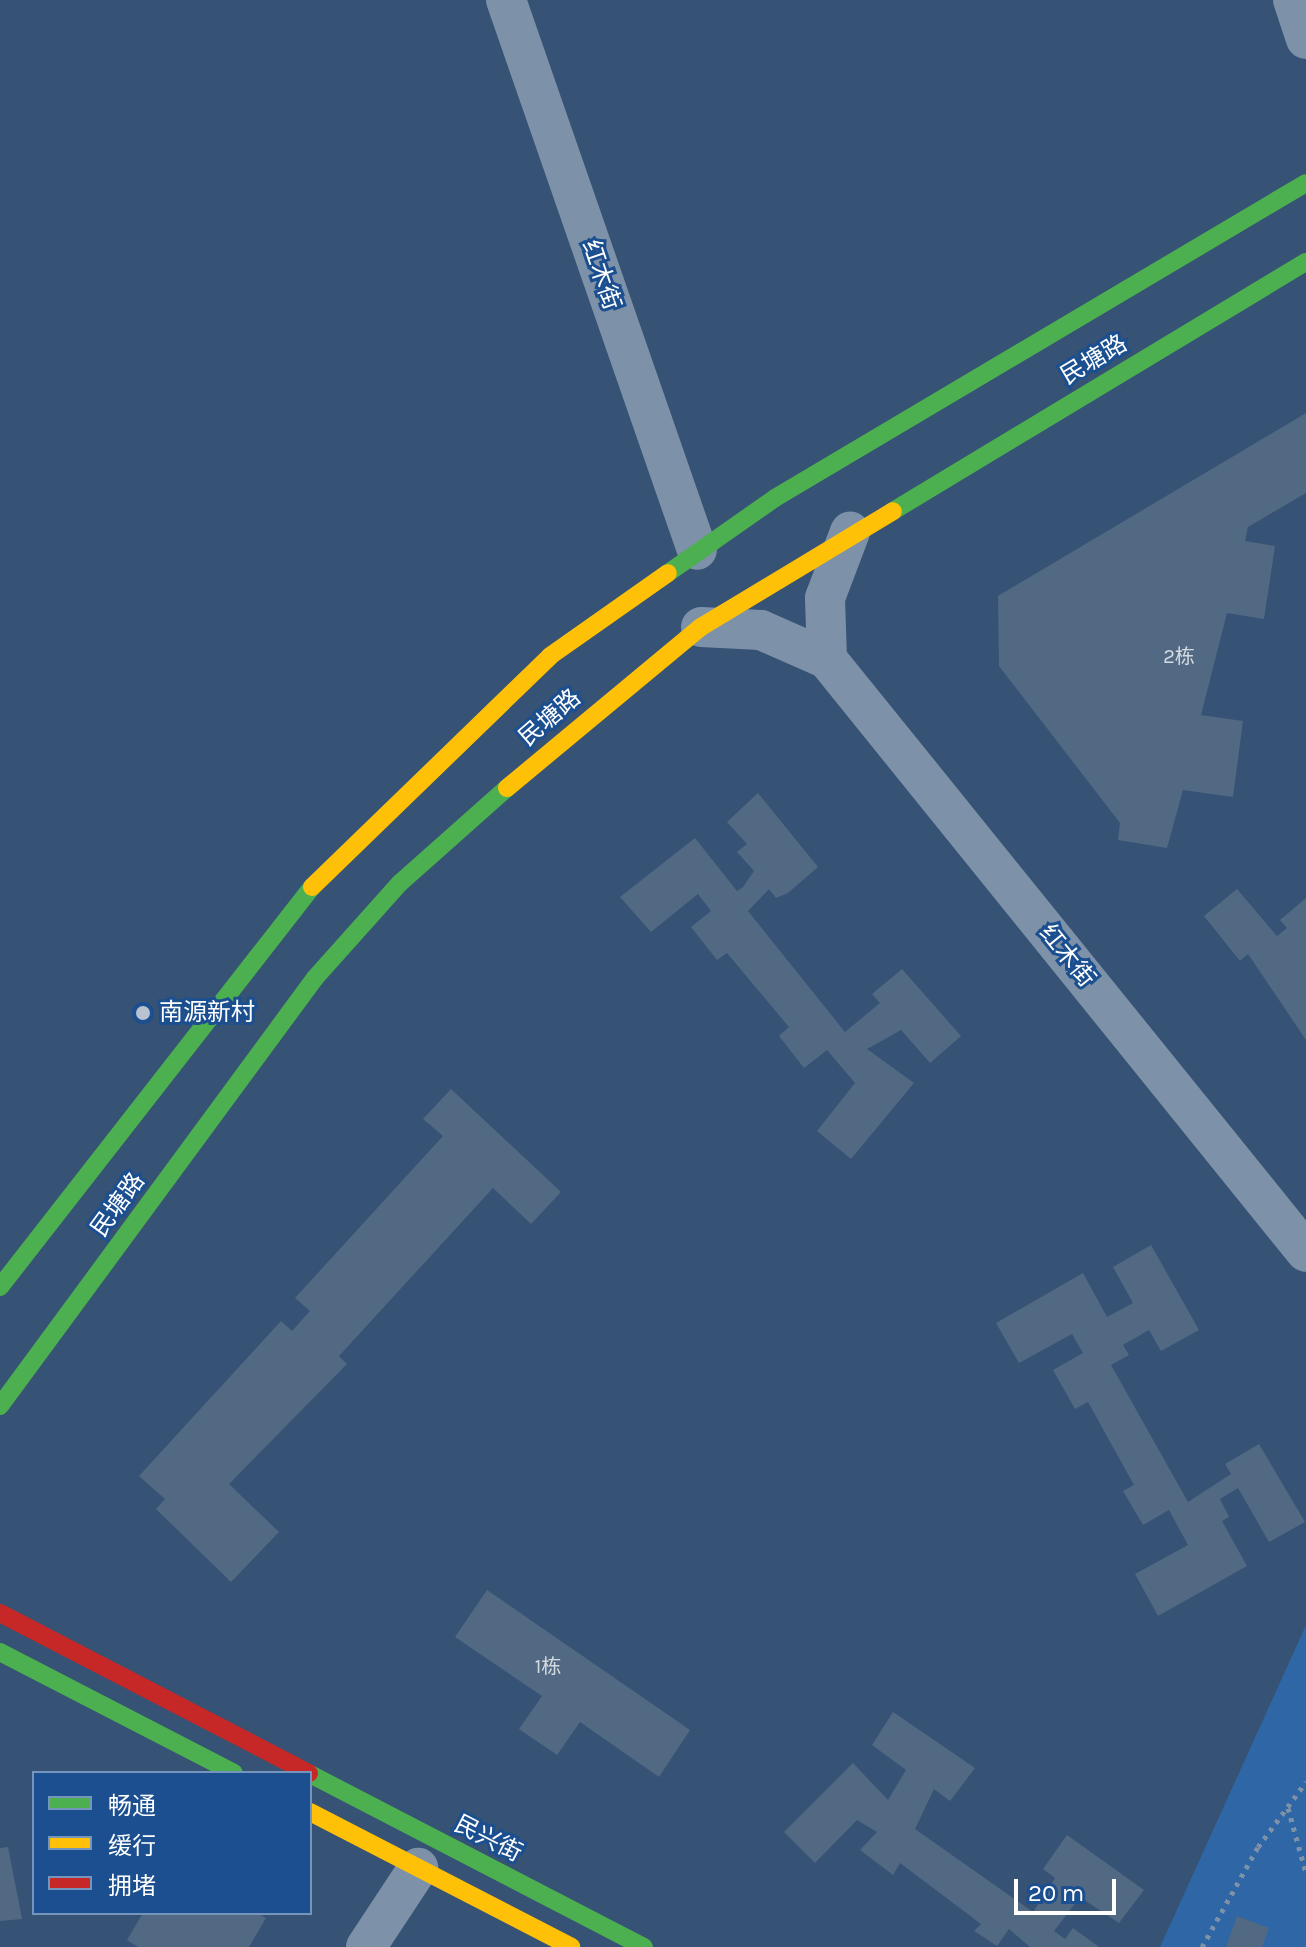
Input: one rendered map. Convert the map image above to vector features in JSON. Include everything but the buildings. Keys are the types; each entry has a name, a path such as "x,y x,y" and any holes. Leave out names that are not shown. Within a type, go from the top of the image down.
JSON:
{"main road":[{"name":"民塘路","path":"2,1283 333,860 550,656 697,550 1306,183"},
{"name":"民塘路","path":"0,1406 315,978 400,883 701,627 850,532 1306,262"},
{"name":"民兴街","path":"0,1613 305,1771"},
{"path":"0,1652 230,1771"},
{"name":"民兴街","path":"312,1775 644,1947"},
{"path":"312,1813 571,1947"}],"street":[{"name":"红木街","path":"506,0 697,550"},
{"path":"1293,0 1306,39"},
{"path":"827,659 825,598 850,532"},
{"name":"红木街","path":"701,627 761,630 827,659 1306,1252"},
{"path":"366,1947 418,1868"}],"path":[{"path":"1202,1947 1306,1782"},
{"path":"1288,1807 1306,1873"}],"shaded area":[{"path":"1306,1625 1306,1947 1160,1947"}],"traffic: fast":[{"path":"668,573 775,498 1306,183"},
{"path":"893,511 1306,262"},
{"path":"0,1406 315,978 400,883 507,788"},
{"path":"0,1287 312,887"},
{"path":"0,1652 230,1771"},
{"path":"312,1775 644,1947"}],"traffic: slow":[{"path":"507,788 701,627 893,511"},
{"path":"312,887 550,656 668,573"},
{"path":"312,1813 571,1947"}],"traffic: jam":[{"path":"0,1613 305,1771"}],"place":[{"name":"南源新村","path":"143,1013"}]}
